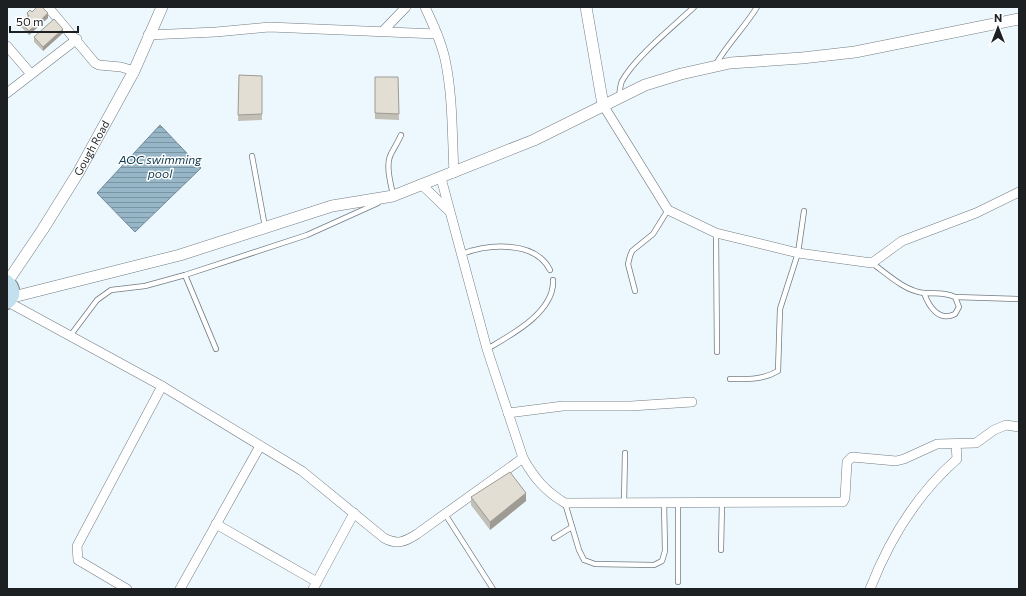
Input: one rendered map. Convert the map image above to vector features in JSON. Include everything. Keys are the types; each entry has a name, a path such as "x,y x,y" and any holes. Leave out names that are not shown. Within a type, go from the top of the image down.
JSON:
{"main road":[{"path":"7,281 13,288 9,301"}],"street":[{"path":"48,7 77,39 95,63 99,65 121,67 134,71"},
{"name":"Gough Road","path":"7,281 61,202 134,71 148,35 162,7"},
{"path":"384,30 406,7"},
{"path":"425,7 437,34 445,58 448,78 454,173"},
{"path":"586,7 603,105 668,210 716,233 798,253 872,263 902,241 976,213 1019,192"},
{"path":"9,301 180,255 332,206 393,196 534,140 646,85 715,66 855,52 1019,19"},
{"path":"148,35 216,32 269,27 384,30 437,34"},
{"path":"7,93 77,39"},
{"path":"7,46 31,74"},
{"path":"441,178 487,350 523,458 533,476 541,485 565,503 664,501 843,502 845,498 847,462 852,457 896,461 904,459 937,444 976,442 994,430 1006,425 1019,427"},
{"path":"421,184 450,212"},
{"path":"9,301 162,386 302,471 384,538 398,543 408,540 523,458"},
{"path":"127,589 78,560 77,546 162,386"},
{"path":"508,413 563,406 631,406 692,402"},
{"path":"870,589 883,556 914,507 939,474 957,459 956,444"},
{"path":"180,589 260,446"},
{"path":"216,524 315,585 354,513"}],"lane":[{"path":"618,98 622,82 628,73 645,54 694,7"},
{"path":"715,66 723,52 745,26 757,7"},
{"path":"70,336 96,300 111,290 145,286 184,275 307,235 393,196 389,163 390,155 396,148 401,135"},
{"path":"252,156 265,228"},
{"path":"635,291 628,264 632,251 653,234 668,210"},
{"path":"730,379 760,378 770,376 778,371 780,309 798,253 804,211"},
{"path":"716,233 717,352"},
{"path":"462,254 492,246 514,248 538,258 550,270"},
{"path":"872,263 896,281 914,291 948,294 955,297 1019,299"},
{"path":"184,275 216,348"},
{"path":"487,350 530,322 549,298 552,291 553,280"},
{"path":"924,293 929,305 937,313 944,316 955,314 959,308 955,297"},
{"path":"624,502 625,453"},
{"path":"565,503 581,557 589,563 654,565 662,561 665,551 664,501"},
{"path":"678,501 678,582"},
{"path":"721,550 722,502"},
{"path":"445,514 492,589"},
{"path":"554,538 572,527"}],"water":[{"name":"AOC swimming pool","path":"160,125 201,168 135,232 97,193"}],"building":[{"path":"37,7 42,7 48,13 29,31 21,23 29,16 27,13 30,10 32,12"},
{"path":"54,19 63,29 43,47 34,37"},
{"path":"239,75 262,76 262,114 238,115"},
{"path":"375,77 398,77 399,114 375,113"},
{"path":"510,472 526,493 490,522 471,497"}]}
